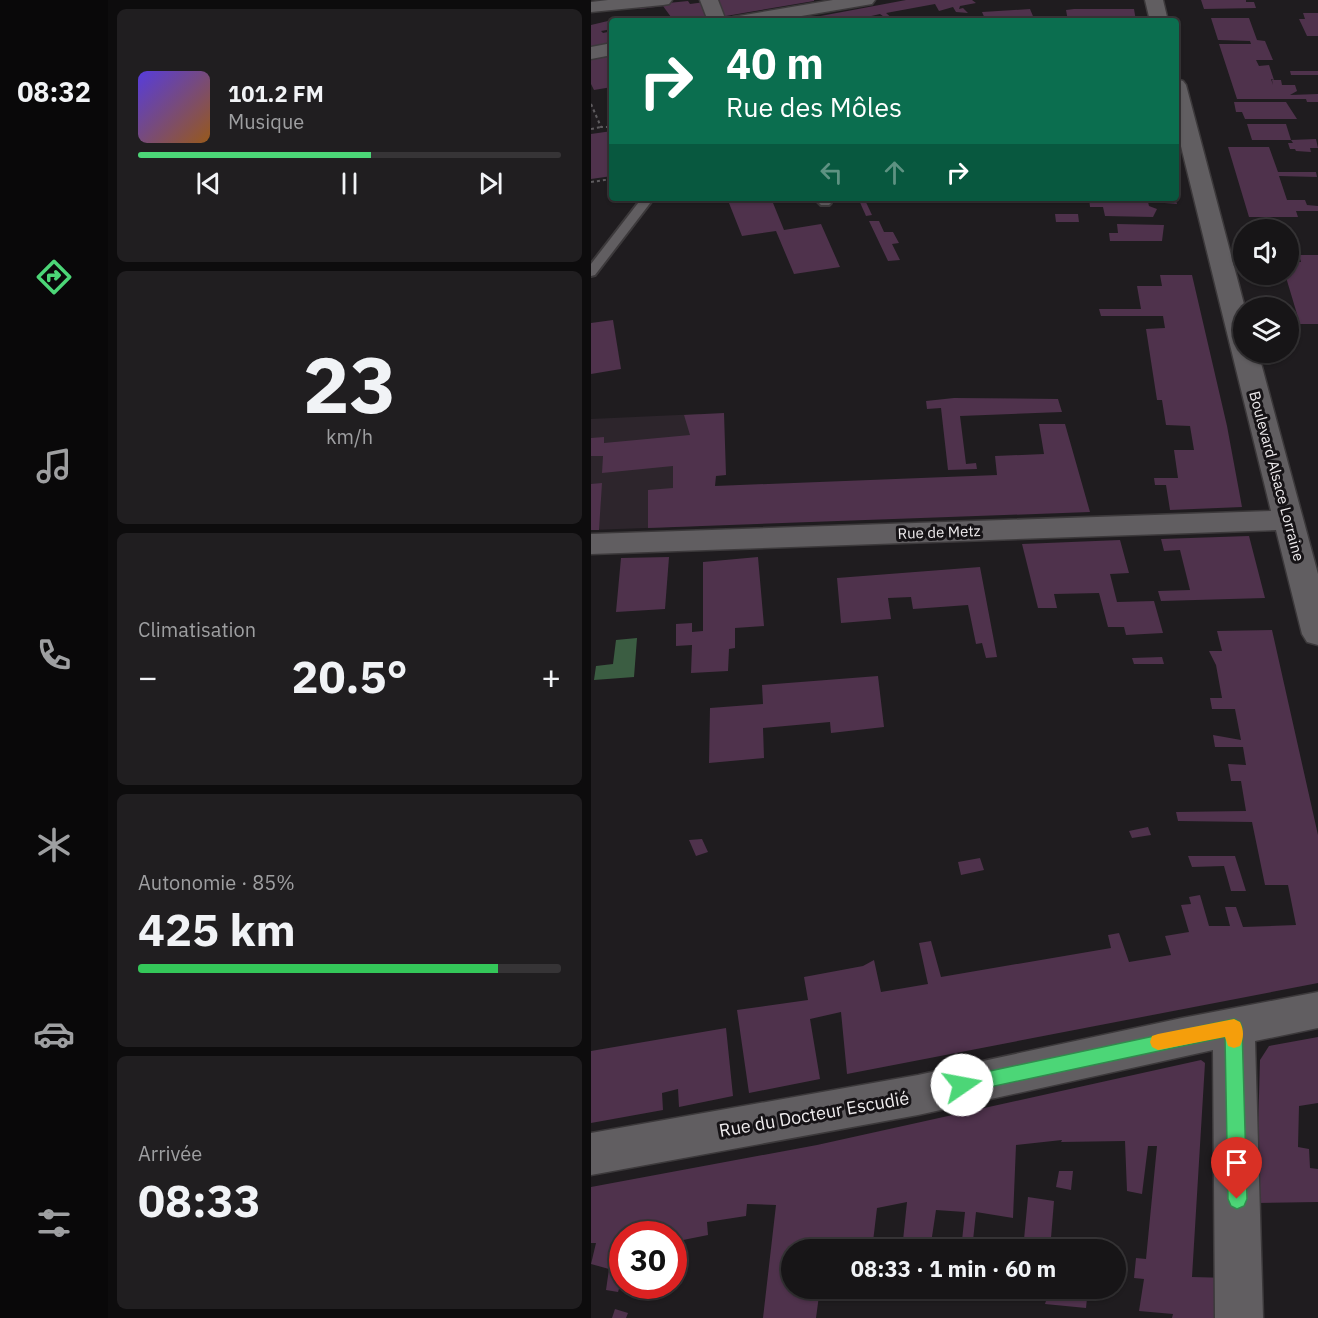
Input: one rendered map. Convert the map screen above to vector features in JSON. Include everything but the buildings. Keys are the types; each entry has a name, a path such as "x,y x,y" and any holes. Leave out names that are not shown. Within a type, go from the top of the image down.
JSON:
{"street":[{"path":"591,7 663,0"},
{"path":"709,0 716,18"},
{"path":"756,18 865,0"},
{"path":"1154,0 1158,18"},
{"path":"591,53 609,50"},
{"path":"1179,97 1233,309"},
{"name":"Boulevard Alsace Lorraine","path":"1248,363 1318,634"},
{"name":"Rue de Metz","path":"591,544 1288,520"},
{"name":"Rue du Docteur Escudié","path":"591,1154 918,1095 1318,1010"},
{"path":"1234,1027 1239,1318"}],"lane":[{"path":"591,272 646,201"}],"path":[{"path":"591,104 601,127"},
{"path":"591,129 609,127"},
{"path":"591,182 609,179"}],"shaded area":[{"path":"700,414 700,526 591,530 591,419"},
{"path":"637,638 634,677 594,680 596,666 613,664 616,640"}],"slow traffic":[{"path":"1158,1042 1234,1027 1234,1040"}],"route":[{"path":"962,1085 1234,1027 1237,1199"}]}
